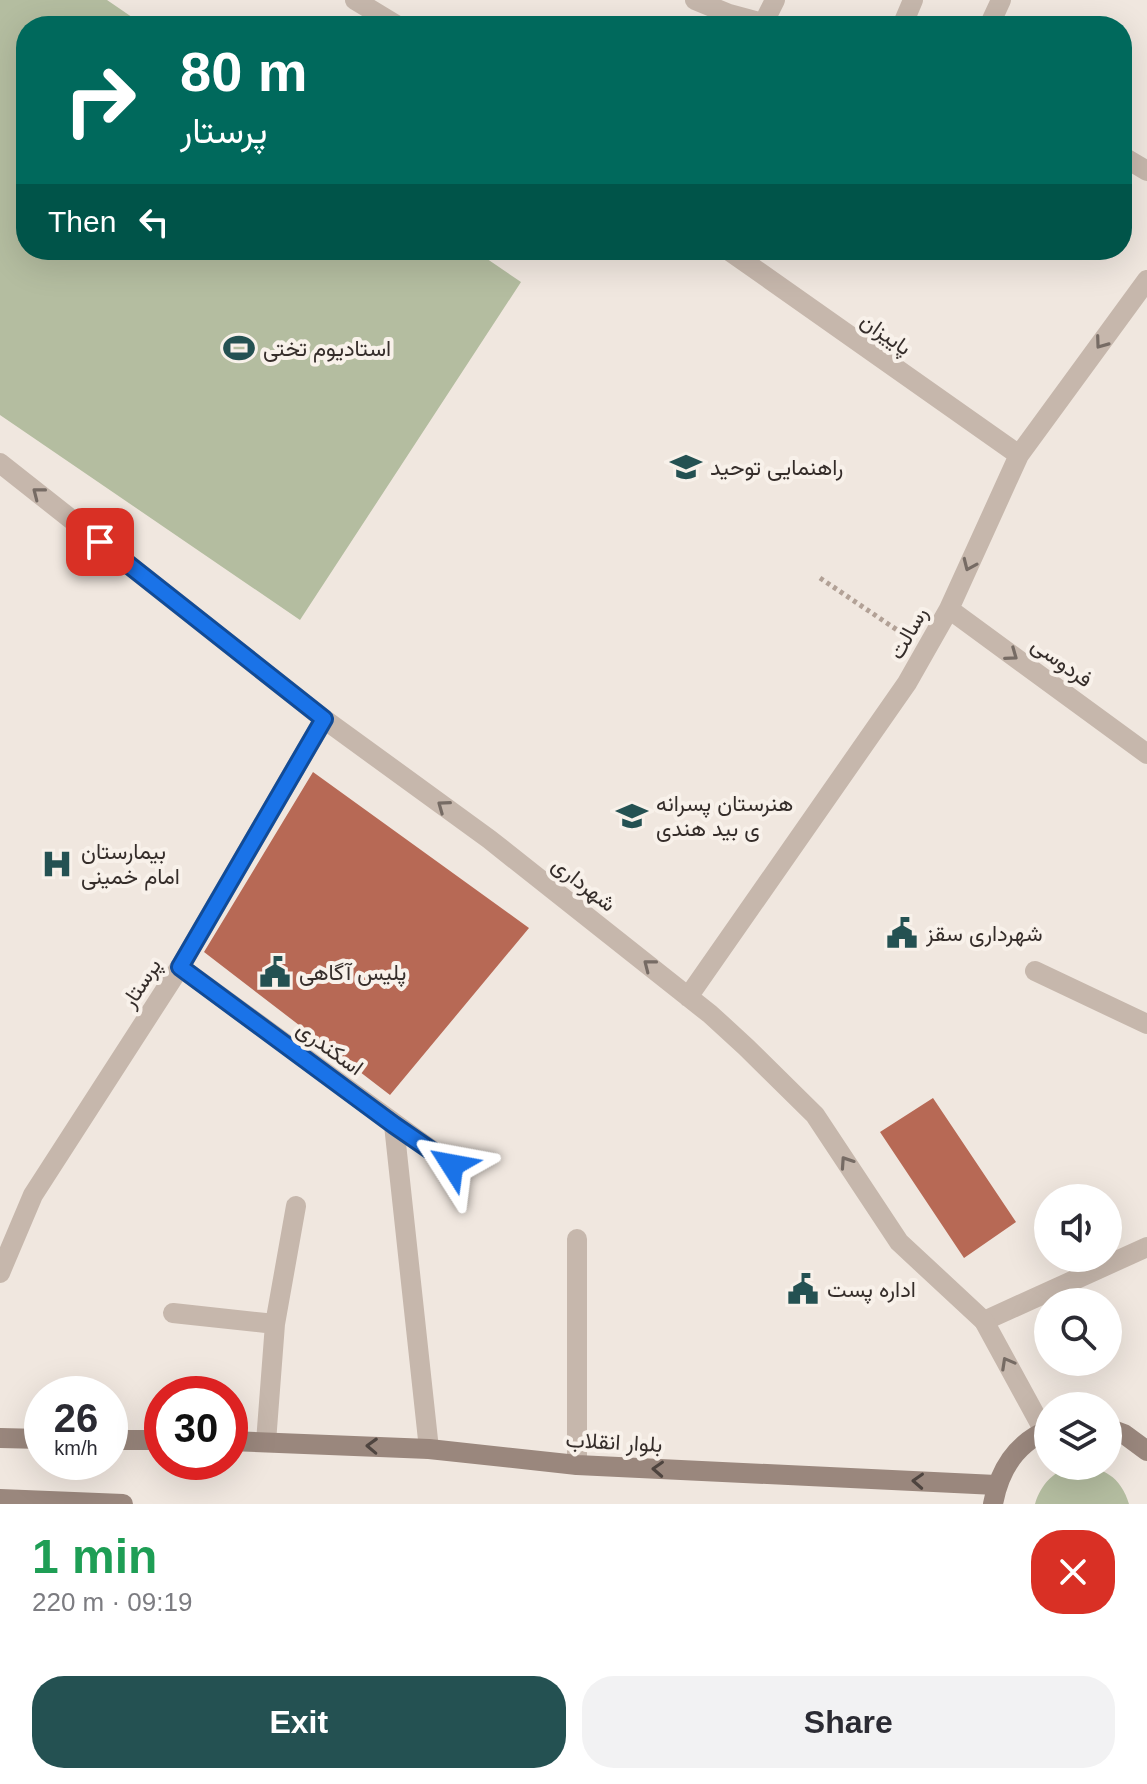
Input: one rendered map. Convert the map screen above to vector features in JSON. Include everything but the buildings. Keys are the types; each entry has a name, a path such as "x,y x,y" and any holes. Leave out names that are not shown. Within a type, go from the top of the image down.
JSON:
{"main road":[{"path":"1122,1433 1147,1450"},
{"path":"0,1438 24,1439"},
{"path":"994,1494 1007,1463 1023,1445 1034,1438"},
{"name":"بلوار انقلاب","path":"248,1442 429,1449 577,1465 994,1494"},
{"path":"0,1499 123,1504"}],"street":[{"path":"355,0 381,16"},
{"path":"695,0 719,16"},
{"name":"پاییزان","path":"754,260 1019,455"},
{"name":"رسالت","path":"688,997 907,683 949,609 1019,455 1147,280"},
{"name":"شهرداری","path":"0,463 324,719 489,839 746,1047 815,1115 899,1242 984,1321 1034,1410"},
{"name":"فردوسی","path":"949,609 1147,754"},
{"name":"پرستار","path":"0,1273 33,1195 180,967 324,719"},
{"name":"اسکندری","path":"180,967 452,1165"},
{"path":"1035,971 1147,1024"},
{"path":"394,1125 429,1449"},
{"path":"266,1442 275,1324 296,1206"},
{"path":"577,1239 577,1465"},
{"path":"984,1321 1147,1247"},
{"path":"173,1313 275,1324"}],"path":[{"path":"820,578 927,649"}],"green space":[{"name":"استادیوم تختی","path":"0,0 107,0 130,16 16,16 16,260 489,260 521,282 300,620 0,415"},
{"path":"1048,1480 1116,1480 1129,1504 1035,1504"}],"place":[{"name":"استادیوم تختی","path":"239,348"},
{"name":"راهنمایی توحید","path":"686,467"},
{"name":"هنرستان پسرانه ی بید هندی","path":"632,816"},
{"name":"بیمارستان امام خمینی","path":"57,864"},
{"name":"شهرداری سقز","path":"902,933"},
{"name":"پلیس آگاهی","path":"275,972"},
{"name":"اداره پست","path":"803,1289"}],"route":[{"path":"100,542 324,719 180,967 452,1165"}]}
